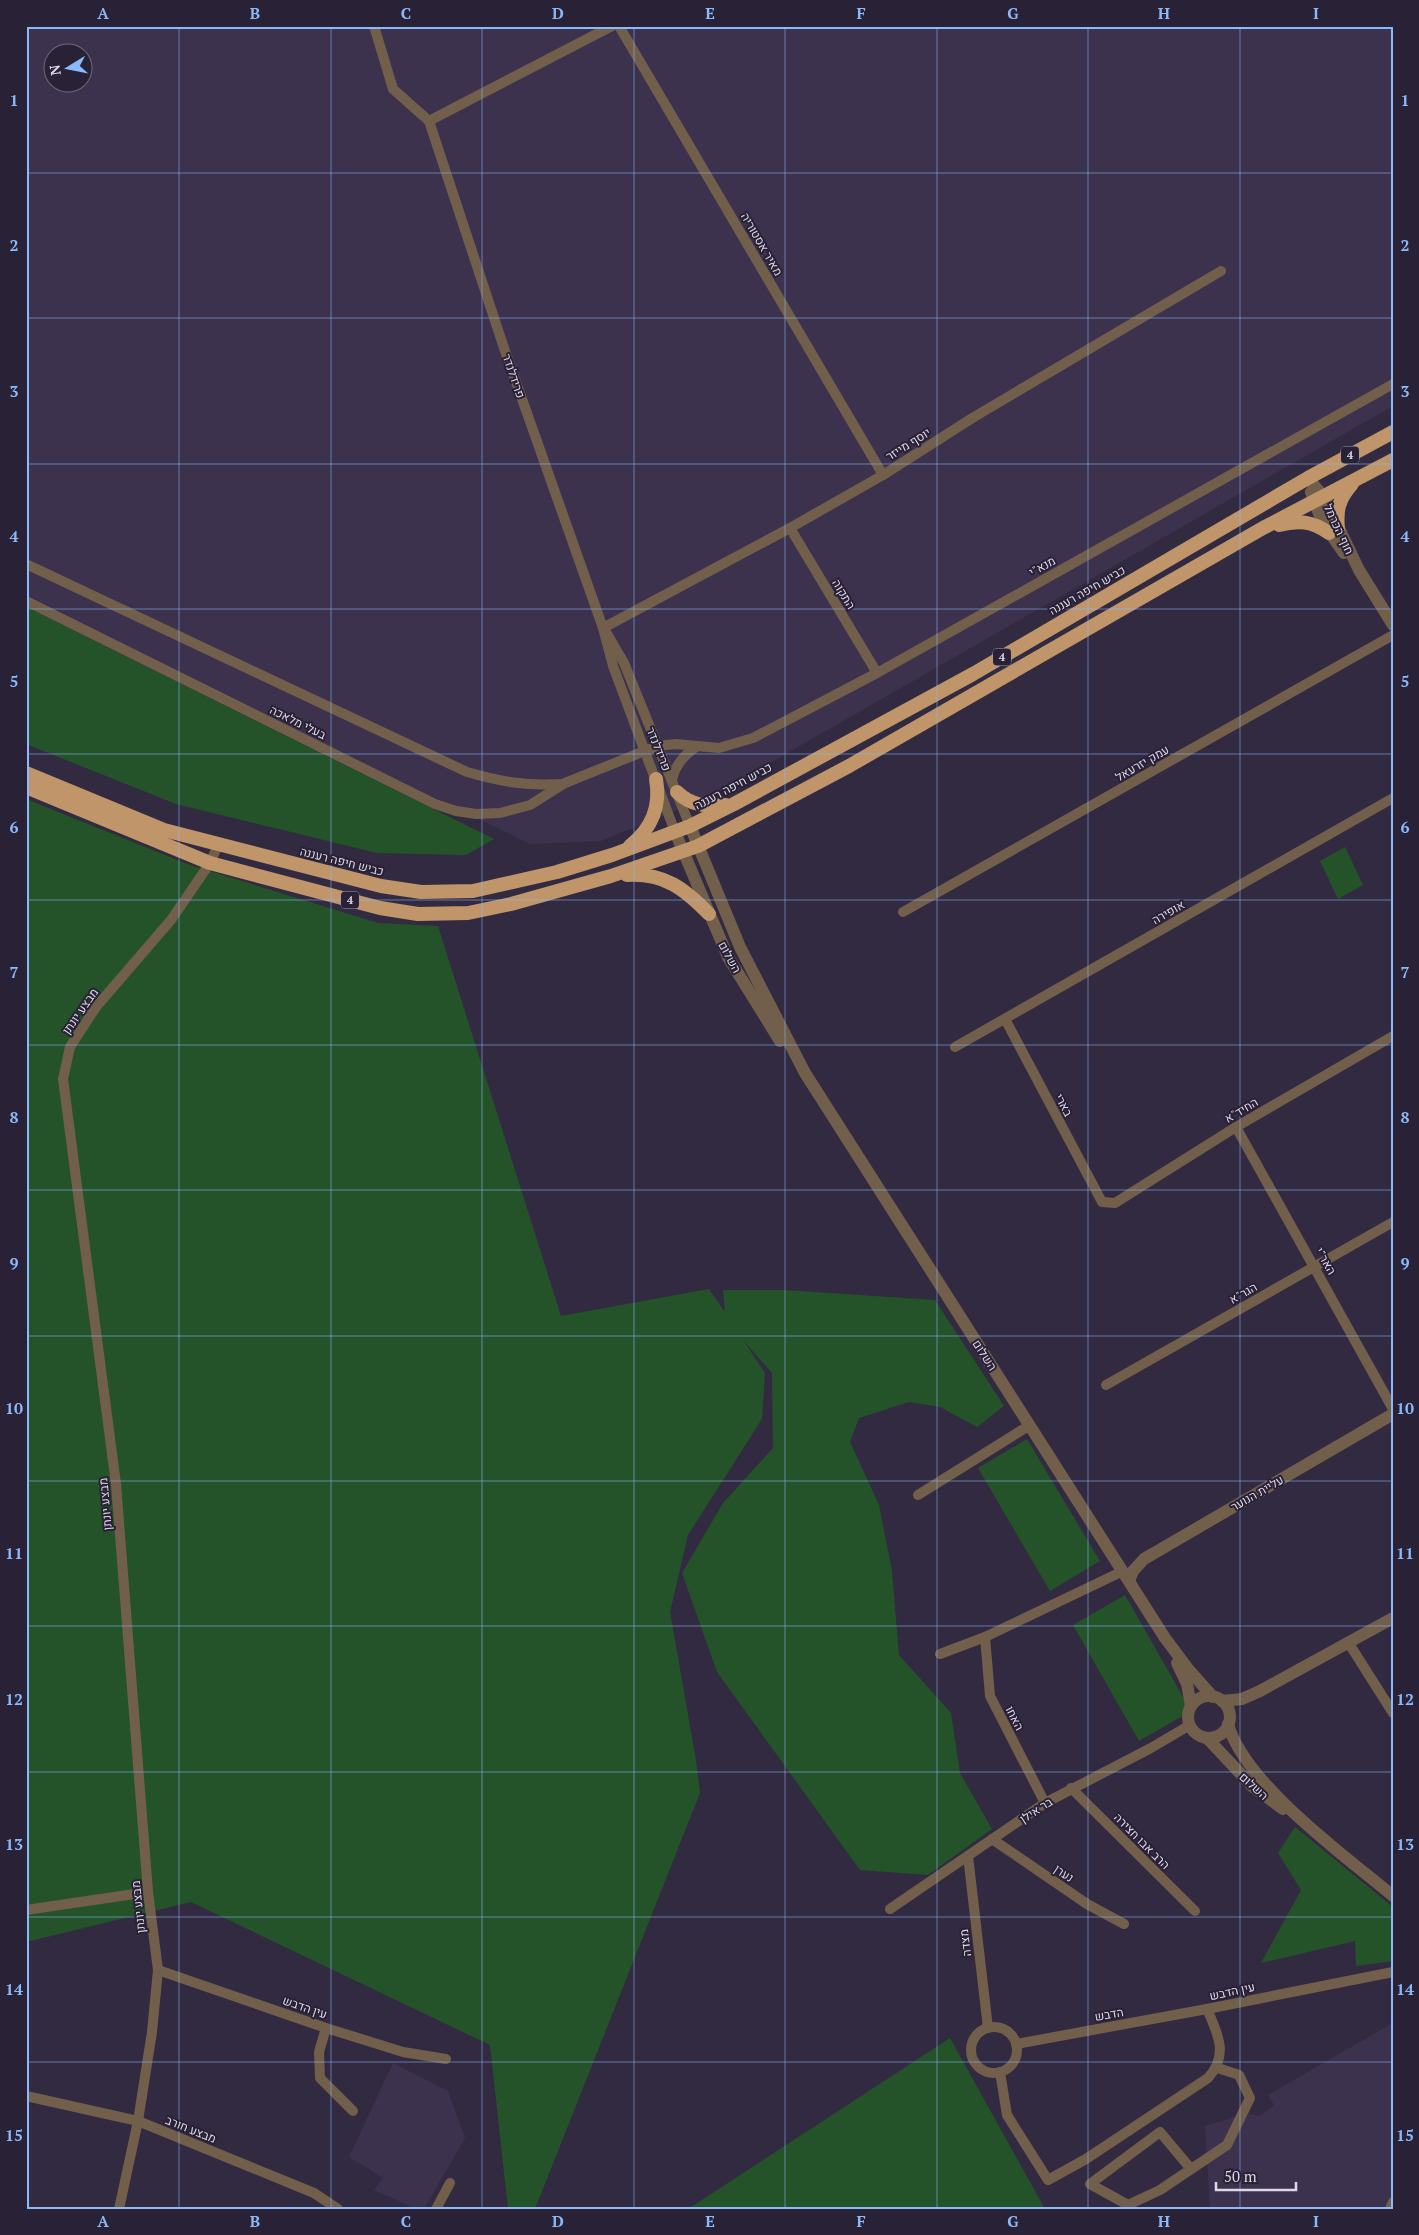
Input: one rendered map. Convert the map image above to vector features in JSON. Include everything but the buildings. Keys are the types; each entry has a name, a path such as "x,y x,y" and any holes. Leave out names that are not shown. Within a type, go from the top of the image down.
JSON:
{"highway":[{"name":"כביש חיפה רעננה","path":"26,773 164,830 381,886 421,892 473,891 557,872 675,832 734,804 973,674 1308,478 1393,432"},
{"name":"4","path":"26,787 210,863 380,908 418,914 468,913 510,904 611,876 698,846 850,766 1263,528 1393,460"},
{"path":"1263,528 1293,522 1307,522 1334,531 1337,507 1342,495 1355,481"},
{"path":"623,851 640,836 649,824 659,796 656,779"},
{"path":"674,786 683,798 702,806 734,804"},
{"path":"611,876 636,874 660,877 693,898 709,914"}],"street":[{"path":"374,26 393,89 430,122 612,26"},
{"name":"מאיר אסטוריה","path":"619,26 883,475"},
{"name":"פרידלנדר","path":"430,122 504,348 604,628 613,666 675,832"},
{"name":"יוסף מייזר","path":"604,628 790,528 883,475 974,417 1221,271"},
{"name":"מנא\"י","path":"646,751 658,746 676,744 719,748 736,745 753,738 877,673 1393,384"},
{"name":"חוף הכרמל","path":"1308,478 1334,531 1393,625"},
{"name":"התקוה","path":"790,528 877,673"},
{"name":"בעלי מלאכה","path":"26,564 467,772 499,781 530,786 565,784"},
{"name":"בעלי מלאכה","path":"26,601 435,804 449,809 476,814 500,813 530,805 565,784 646,751"},
{"name":"פרידלנדר","path":"604,628 624,663 698,846"},
{"name":"עמק יזרעאל","path":"903,912 1393,635"},
{"path":"674,786 673,773 682,759 696,747"},
{"name":"אופירה","path":"955,1047 1393,798"},
{"name":"השלום","path":"675,832 709,914 733,964 776,1035 804,1072 1165,1638 1189,1670 1217,1699"},
{"name":"מבצע יונתן","path":"119,2209 138,2121 152,2032 158,1970 148,1892 116,1484 62,1079 70,1047 96,1007 171,920 210,863 218,845"},
{"name":"השלום","path":"698,846 740,947 804,1072"},
{"name":"בארי","path":"1005,1019 1102,1202"},
{"name":"החיד\"א","path":"1102,1202 1115,1202 1236,1127 1393,1036"},
{"name":"האר\"י","path":"1236,1127 1393,1409"},
{"name":"הגר\"א","path":"1106,1385 1393,1222"},
{"name":"עליית הנוער","path":"1126,1576 1144,1559 1393,1414"},
{"path":"918,1495 1030,1425"},
{"path":"940,1654 985,1637 1126,1576"},
{"path":"1217,1699 1229,1713 1228,1724 1223,1732 1217,1736 1207,1738 1198,1735 1190,1725 1189,1712 1191,1706 1202,1698 1242,1699 1393,1618"},
{"name":"האחו","path":"985,1637 990,1696 1045,1803"},
{"name":"השלום","path":"1165,1638 1187,1684 1191,1706"},
{"path":"1348,1642 1393,1713"},
{"name":"השלום","path":"1228,1724 1235,1744 1247,1760 1281,1800 1308,1826"},
{"name":"בר אילן","path":"890,1909 1045,1803 1152,1748 1190,1725"},
{"name":"השלום","path":"1207,1738 1253,1787 1308,1826 1393,1896"},
{"name":"הרב אבו חצירה","path":"1071,1788 1195,1911"},
{"name":"נערן","path":"992,1839 1087,1904 1124,1924"},
{"name":"מצדה","path":"968,1856 988,2028"},
{"path":"26,1910 148,1892"},
{"name":"עין הדבש","path":"158,1970 326,2028 403,2052 446,2059"},
{"name":"עין הדבש","path":"1218,2068 1221,2054 1217,2031 1207,2009 1393,1972"},
{"name":"הדבש","path":"1016,2044 1207,2009"},
{"path":"996,2027 1008,2032 1016,2044 1012,2064 1000,2072 993,2073 980,2068 972,2056 971,2048 976,2035 988,2028 996,2027"},
{"path":"326,2028 319,2052 320,2078 354,2111"},
{"path":"1000,2072 1007,2115 1048,2180 1086,2159 1208,2078 1218,2068 1238,2075 1250,2098 1227,2145 1160,2190 1128,2205 1090,2184 1160,2132 1191,2169"},
{"name":"מבצע חורב","path":"26,2096 138,2121 314,2193 338,2209"},
{"path":"436,2209 450,2183"},
{"path":"1390,2209 1393,2202"}],"shaded area":[{"path":"26,26 1393,26 1393,406 714,795 601,841 530,844 26,599"},
{"path":"1393,2023 1393,2209 1210,2209 1205,2126 1247,2113 1260,2116 1274,2105 1268,2095"},
{"path":"393,2063 448,2091 465,2138 424,2209 416,2209 374,2190 383,2178 349,2157"}],"green space":[{"path":"26,607 494,839 466,855 377,853 176,804 26,744"},
{"path":"26,799 190,865 378,923 438,926 561,1316 709,1289 725,1312 723,1290 784,1290 935,1300 1004,1406 977,1427 940,1407 909,1402 859,1418 850,1442 879,1505 892,1571 899,1655 951,1713 960,1773 992,1829 928,1875 860,1870 717,1672 682,1573 723,1503 773,1448 772,1373 743,1340 765,1373 762,1419 688,1535 670,1612 700,1793 535,2209 508,2209 490,2045 191,1902 26,1942"},
{"path":"1345,847 1363,885 1338,899 1320,861"},
{"path":"1027,1439 1100,1561 1050,1591 978,1468"},
{"path":"1125,1595 1191,1711 1139,1741 1073,1625"},
{"path":"1295,1827 1393,1907 1393,1961 1356,1966 1355,1941 1261,1963 1301,1890 1278,1853"},
{"path":"950,2038 1045,2209 688,2209"}]}
